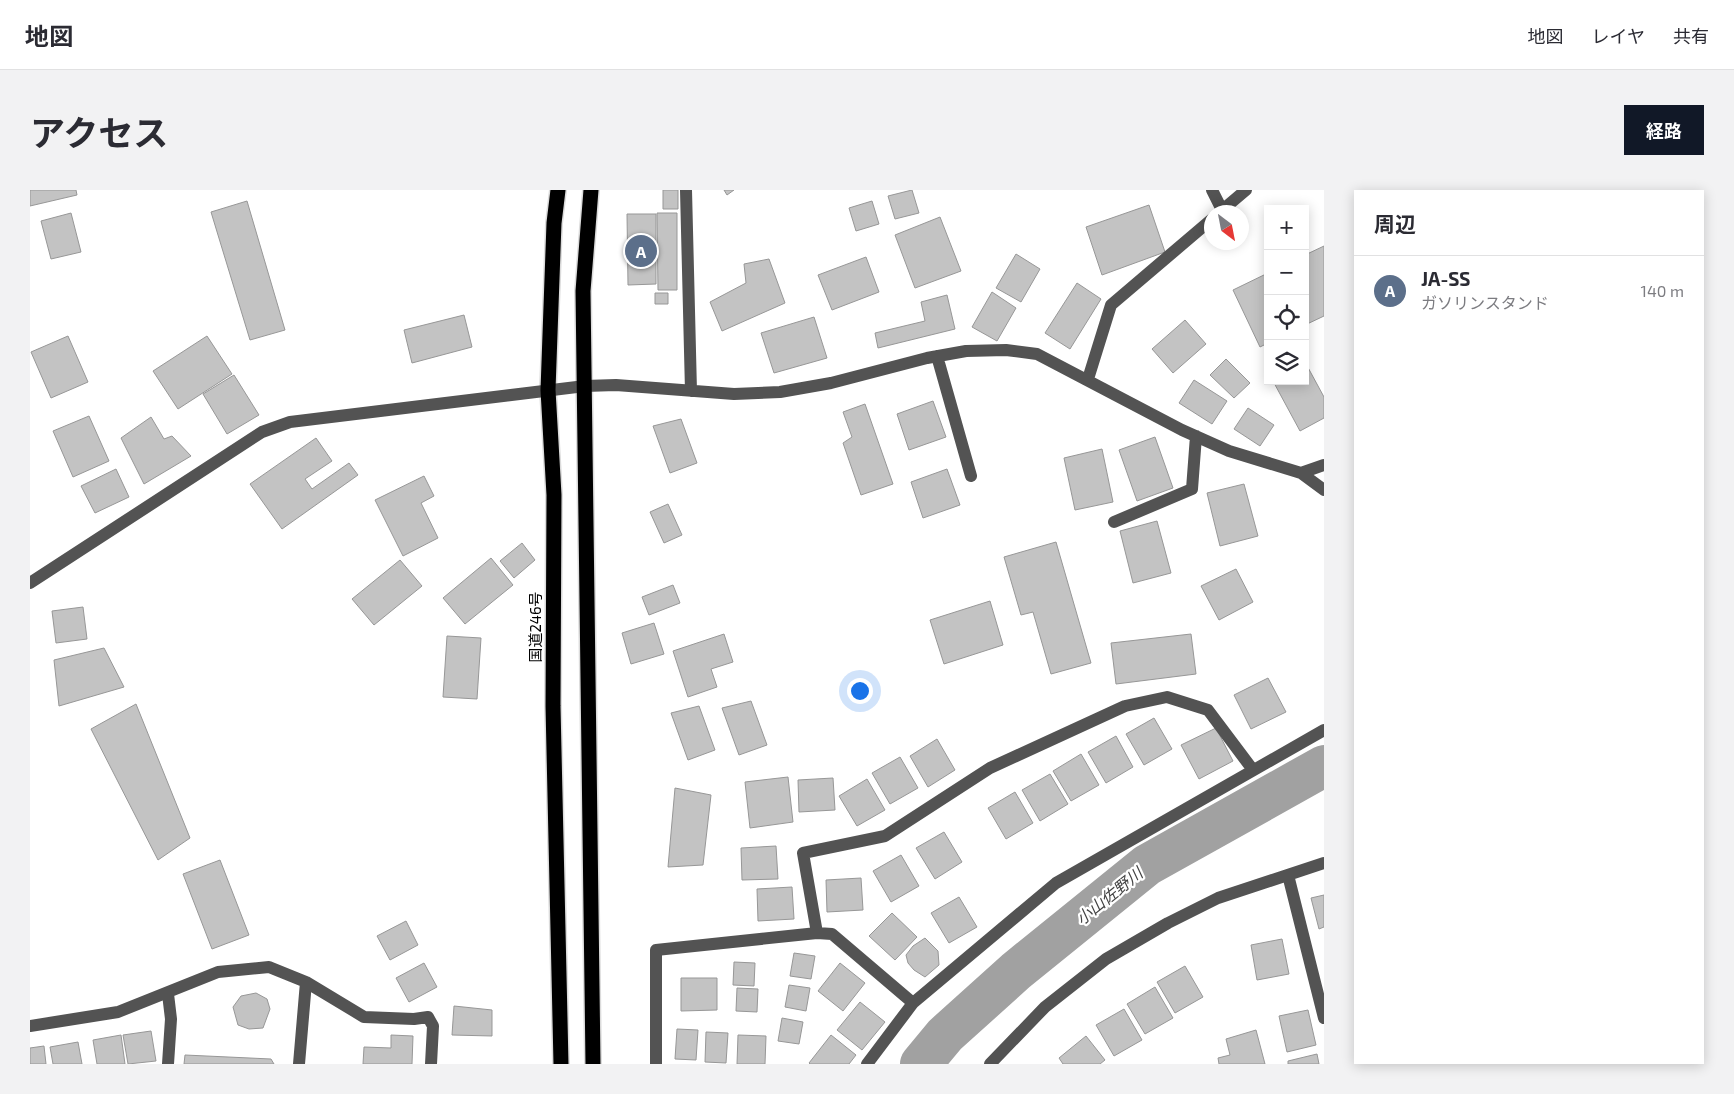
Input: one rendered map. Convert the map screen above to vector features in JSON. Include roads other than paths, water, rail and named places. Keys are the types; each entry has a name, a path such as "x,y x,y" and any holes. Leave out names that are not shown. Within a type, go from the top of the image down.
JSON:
{"highway":[{"name":"国道246号","path":"558,190 554,223 548,390 554,495 553,706 562,1064"},
{"path":"591,190 583,291 585,564 593,1064"}],"street":[{"path":"686,190 690,391"},
{"path":"1212,190 1218,205"},
{"path":"1228,205 1246,190"},
{"path":"1088,379 1111,304 1204,226"},
{"path":"30,583 262,432 290,422 585,386 616,385 734,394 780,392 831,383 937,356 966,351 1006,350 1037,354 1196,436 1229,451 1301,473 1324,490"},
{"path":"937,356 970,476"},
{"path":"1114,522 1192,489 1196,436"},
{"path":"1301,473 1324,466"},
{"path":"817,933 802,853 885,836 990,768 1125,706 1167,697 1208,710 1253,770"},
{"path":"867,1064 913,1003 1056,883 1324,730"},
{"path":"990,1064 1045,1007 1106,958 1168,923 1218,898 1324,863"},
{"path":"1288,875 1324,1018"},
{"path":"656,1064 656,950 817,933 832,934 913,1003"},
{"path":"30,1026 118,1012 168,994 218,972 269,967 306,982 364,1017 414,1019 428,1017 433,1026 431,1064"},
{"path":"299,1064 306,982"},
{"path":"168,994 170,1019 168,1064"}],"waterway":[{"name":"小山佐野川","path":"921,1064 945,1035 1016,971 1147,865 1324,766"}],"place":[{"name":"JA-SS","path":"641,251"}]}
